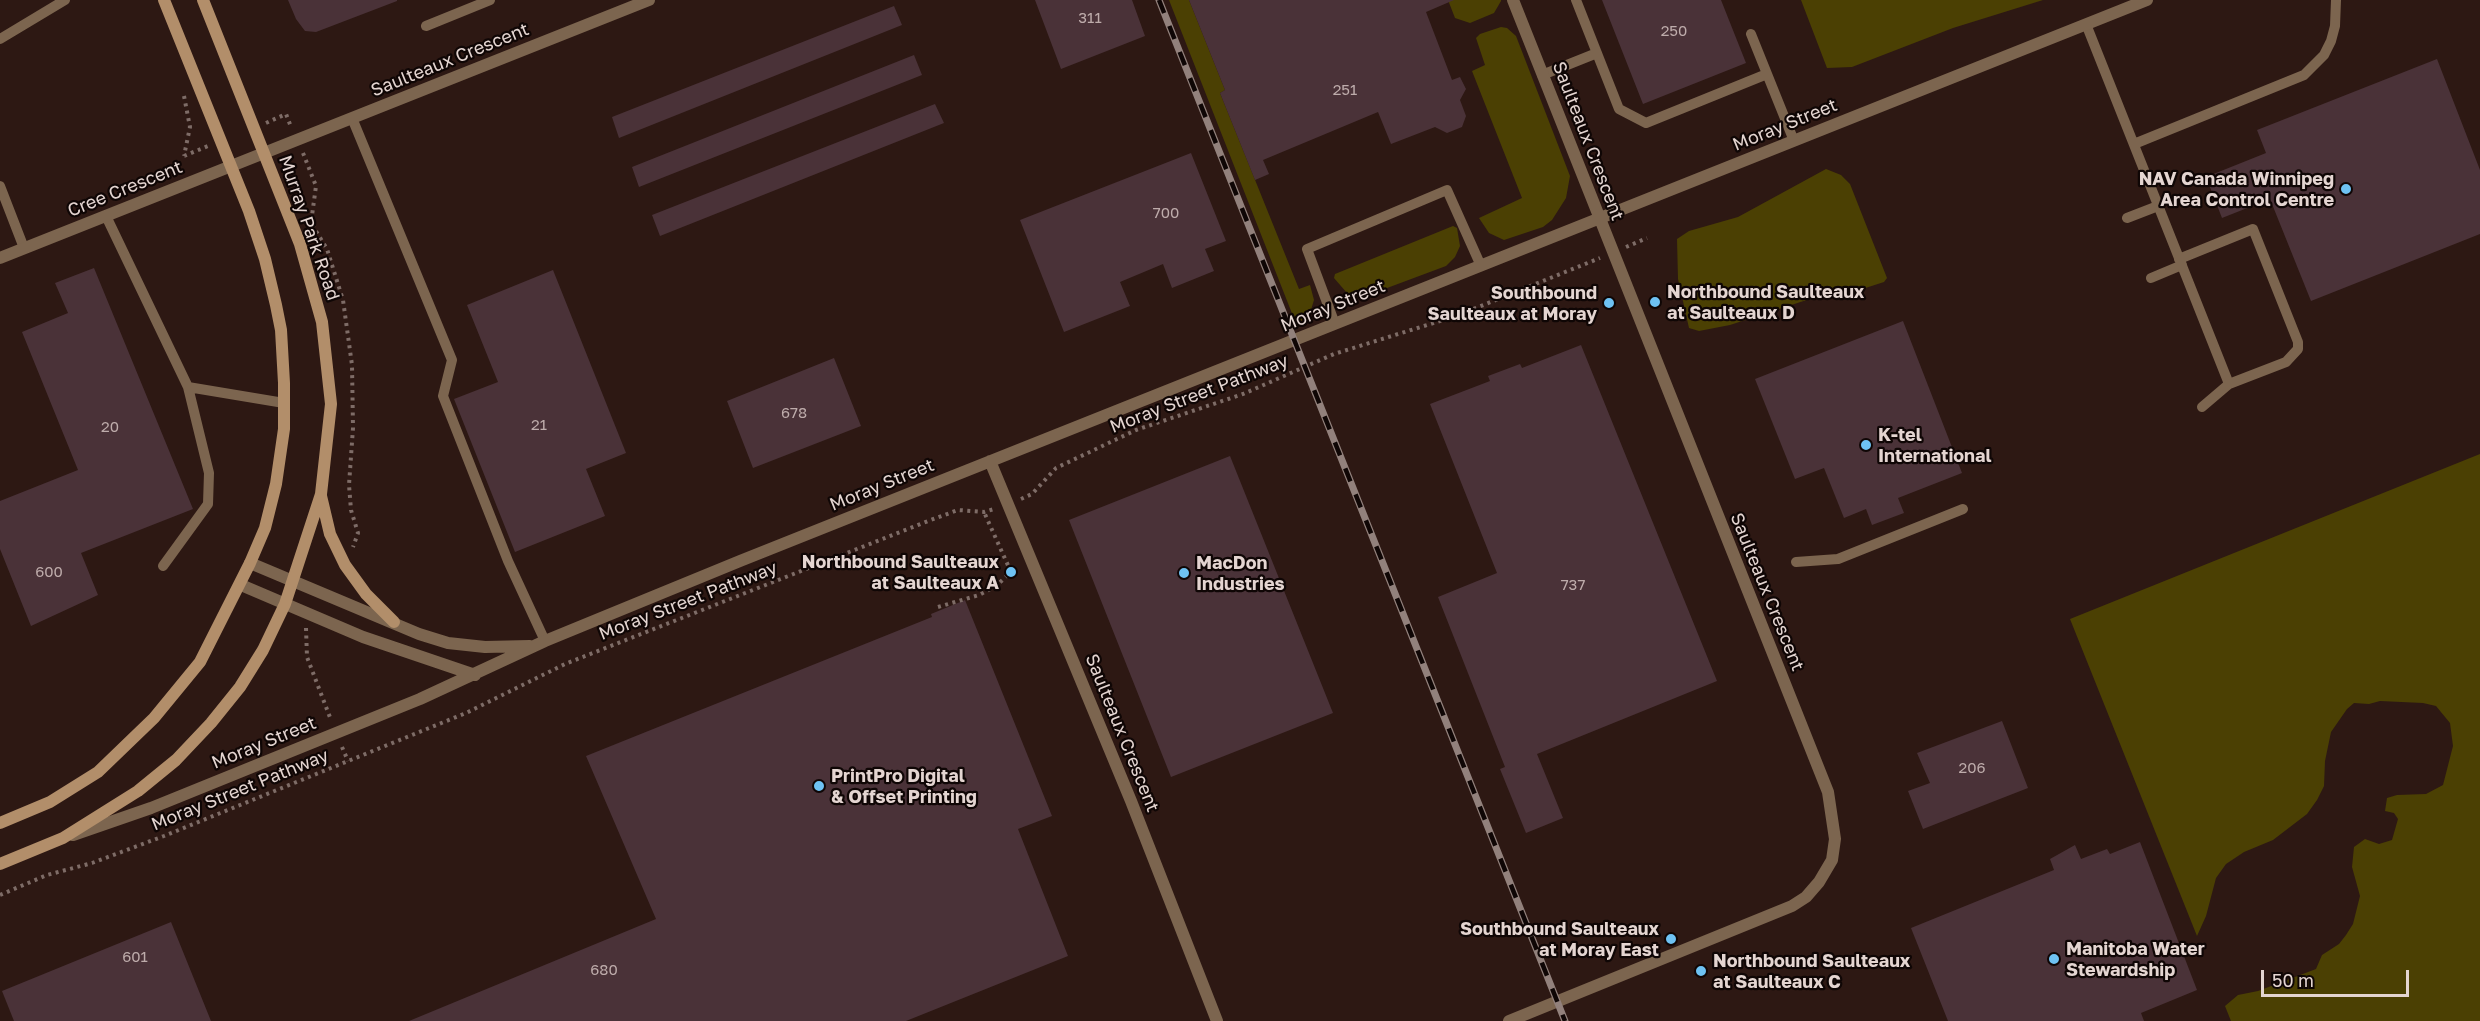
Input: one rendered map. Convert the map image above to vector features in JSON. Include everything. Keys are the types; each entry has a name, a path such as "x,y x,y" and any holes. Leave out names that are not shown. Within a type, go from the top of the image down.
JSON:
{"street":[{"path":"0,823 51,802 98,772 154,718 200,662 241,585 265,528 276,484 284,429 284,403 281,330 276,305 265,258 164,0"},
{"name":"Murray Park Road","path":"203,0 300,244 322,322 331,404 321,494 293,582"},
{"name":"Saulteaux Crescent","path":"263,153 649,0"},
{"name":"Saulteaux Crescent","path":"1509,1021 1792,906 1806,897 1819,882 1832,860 1836,839 1828,792 1513,0"},
{"name":"Moray Street","path":"0,864 63,838 151,808 476,675 539,644 2147,0"},
{"name":"Cree Crescent","path":"0,258 263,153"},
{"name":"Saulteaux Crescent","path":"990,462 1144,834 1217,1021"},
{"path":"321,494 330,534 345,565 366,594 394,622"},
{"name":"Moray Street","path":"250,563 448,643 485,647 539,644"},
{"name":"Moray Street","path":"63,838 138,791 176,760 240,687 263,650 293,582"},
{"path":"241,585 391,647 476,675"}],"lane":[{"path":"0,39 65,0"},
{"path":"426,26 490,0"},
{"path":"1576,0 1619,109 1646,123 1767,74"},
{"path":"2134,144 2304,75 2324,55 2331,42 2337,11 2336,0"},
{"path":"2086,24 2229,384"},
{"path":"1751,34 1794,141"},
{"path":"1542,75 1597,53"},
{"path":"352,118 452,360 443,396 539,644"},
{"path":"0,188 24,248"},
{"path":"1335,324 1307,249 1447,190 1481,266"},
{"path":"2127,218 2158,206"},
{"path":"106,216 188,387 209,473 208,504 163,566"},
{"path":"2151,278 2180,262 2253,229 2294,329 2298,349 2293,357 2229,384 2202,407"},
{"path":"188,387 284,403"},
{"path":"1796,562 1838,559 1963,509"}],"path":[{"path":"181,89 190,127 184,156"},
{"name":"Moray Street Pathway","path":"0,895 47,875 138,847 466,712 584,656 928,521 958,510 984,512 1008,504 1032,494 1056,468 1136,430 1243,394 1334,354 1456,316 1584,264"},
{"path":"938,607 996,586 1011,572 984,512"}],"shaded area":[{"path":"1169,0 1189,0 1225,90 1220,93 1299,289 1310,285 1314,300 1310,313 1300,322 1293,316"},
{"path":"1448,0 1501,1 1494,13 1470,23 1455,18"},
{"path":"1801,0 2043,0 1953,28 1852,67 1827,68"},
{"path":"1501,27 1507,28 1516,36 1570,176 1566,198 1552,220 1543,227 1504,240 1489,233 1479,218 1522,198 1472,71 1485,65 1476,38 1480,34"},
{"path":"1826,169 1841,175 1850,184 1887,278 1884,282 1853,292 1822,295 1730,325 1699,331 1689,328 1678,279 1677,239 1689,231 1738,217"},
{"path":"1453,226 1457,228 1460,246 1455,257 1446,266 1363,297 1347,293 1334,278 1335,274"},
{"path":"2480,454 2480,1021 2231,1021 2225,1006 2238,995 2258,991 2316,969 2322,955 2339,944 2346,935 2353,924 2360,896 2352,867 2354,847 2365,839 2379,844 2392,840 2398,819 2394,813 2385,811 2387,798 2397,795 2426,794 2443,785 2453,746 2450,723 2436,706 2423,703 2380,701 2369,704 2354,703 2331,732 2325,761 2324,786 2317,800 2307,814 2273,840 2244,852 2226,864 2216,878 2206,916 2197,936 2070,619"}],"building":[{"path":"288,0 397,1 316,32 305,31 296,19"},
{"path":"1035,0 1132,0 1145,36 1061,69"},
{"path":"1189,0 1454,0 1426,12 1452,80 1460,77 1466,89 1460,100 1466,116 1462,127 1447,133 1435,127 1391,144 1378,112 1263,160 1269,174 1255,180 1220,93 1225,90"},
{"path":"1602,0 1721,0 1746,63 1643,104"},
{"path":"894,6 902,25 619,138 612,117"},
{"path":"914,55 922,75 639,187 632,167"},
{"name":"NAV Canada Winnipeg Area Control Centre","path":"2437,59 2480,170 2480,234 2311,301 2270,199 2222,218 2206,177 2266,153 2257,130"},
{"path":"935,104 944,123 660,236 652,215"},
{"path":"1191,153 1226,241 1205,249 1214,271 1172,288 1163,264 1120,282 1130,306 1064,332 1020,220"},
{"path":"94,268 193,509 81,553 98,595 31,626 0,549 0,501 78,470 22,332 68,313 55,283"},
{"path":"553,270 626,453 586,469 605,516 515,552 454,399 498,382 467,305"},
{"name":"K-tel International","path":"1903,321 1962,473 1898,498 1904,513 1872,525 1866,509 1844,518 1824,468 1795,479 1755,379"},
{"path":"1581,345 1717,681 1537,754 1563,818 1526,833 1500,769 1505,767 1438,597 1497,573 1430,404 1490,381 1488,376 1520,364 1522,368"},
{"path":"834,358 861,426 753,468 727,401"},
{"name":"MacDon Industries","path":"1230,456 1333,713 1171,777 1069,520"},
{"name":"PrintPro Digital & Offset Printing","path":"965,600 1052,816 1018,829 1068,956 906,1021 409,1021 656,919 586,756 932,617 931,614"},
{"path":"2002,721 2028,788 1923,829 1908,791 1930,783 1917,753"},
{"name":"Manitoba Water Stewardship","path":"2140,842 2197,990 2141,1013 2144,1021 1948,1021 1911,928 2054,870 2050,859 2075,845 2081,859 2107,849 2110,854"},
{"path":"171,922 211,1021 14,1021 2,991"}],"railway":[{"path":"1159,0 1565,1021"}],"place":[{"name":"NAV Canada Winnipeg Area Control Centre","path":"2346,189"},
{"name":"Northbound Saulteaux at Saulteaux D","path":"1655,302"},
{"name":"Southbound Saulteaux at Moray","path":"1609,303"},
{"name":"K-tel International","path":"1866,445"},
{"name":"Northbound Saulteaux at Saulteaux A","path":"1011,572"},
{"name":"MacDon Industries","path":"1184,573"},
{"name":"PrintPro Digital & Offset Printing","path":"819,786"},
{"name":"Southbound Saulteaux at Moray East","path":"1671,939"},
{"name":"Manitoba Water Stewardship","path":"2054,959"},
{"name":"Northbound Saulteaux at Saulteaux C","path":"1701,971"}]}
